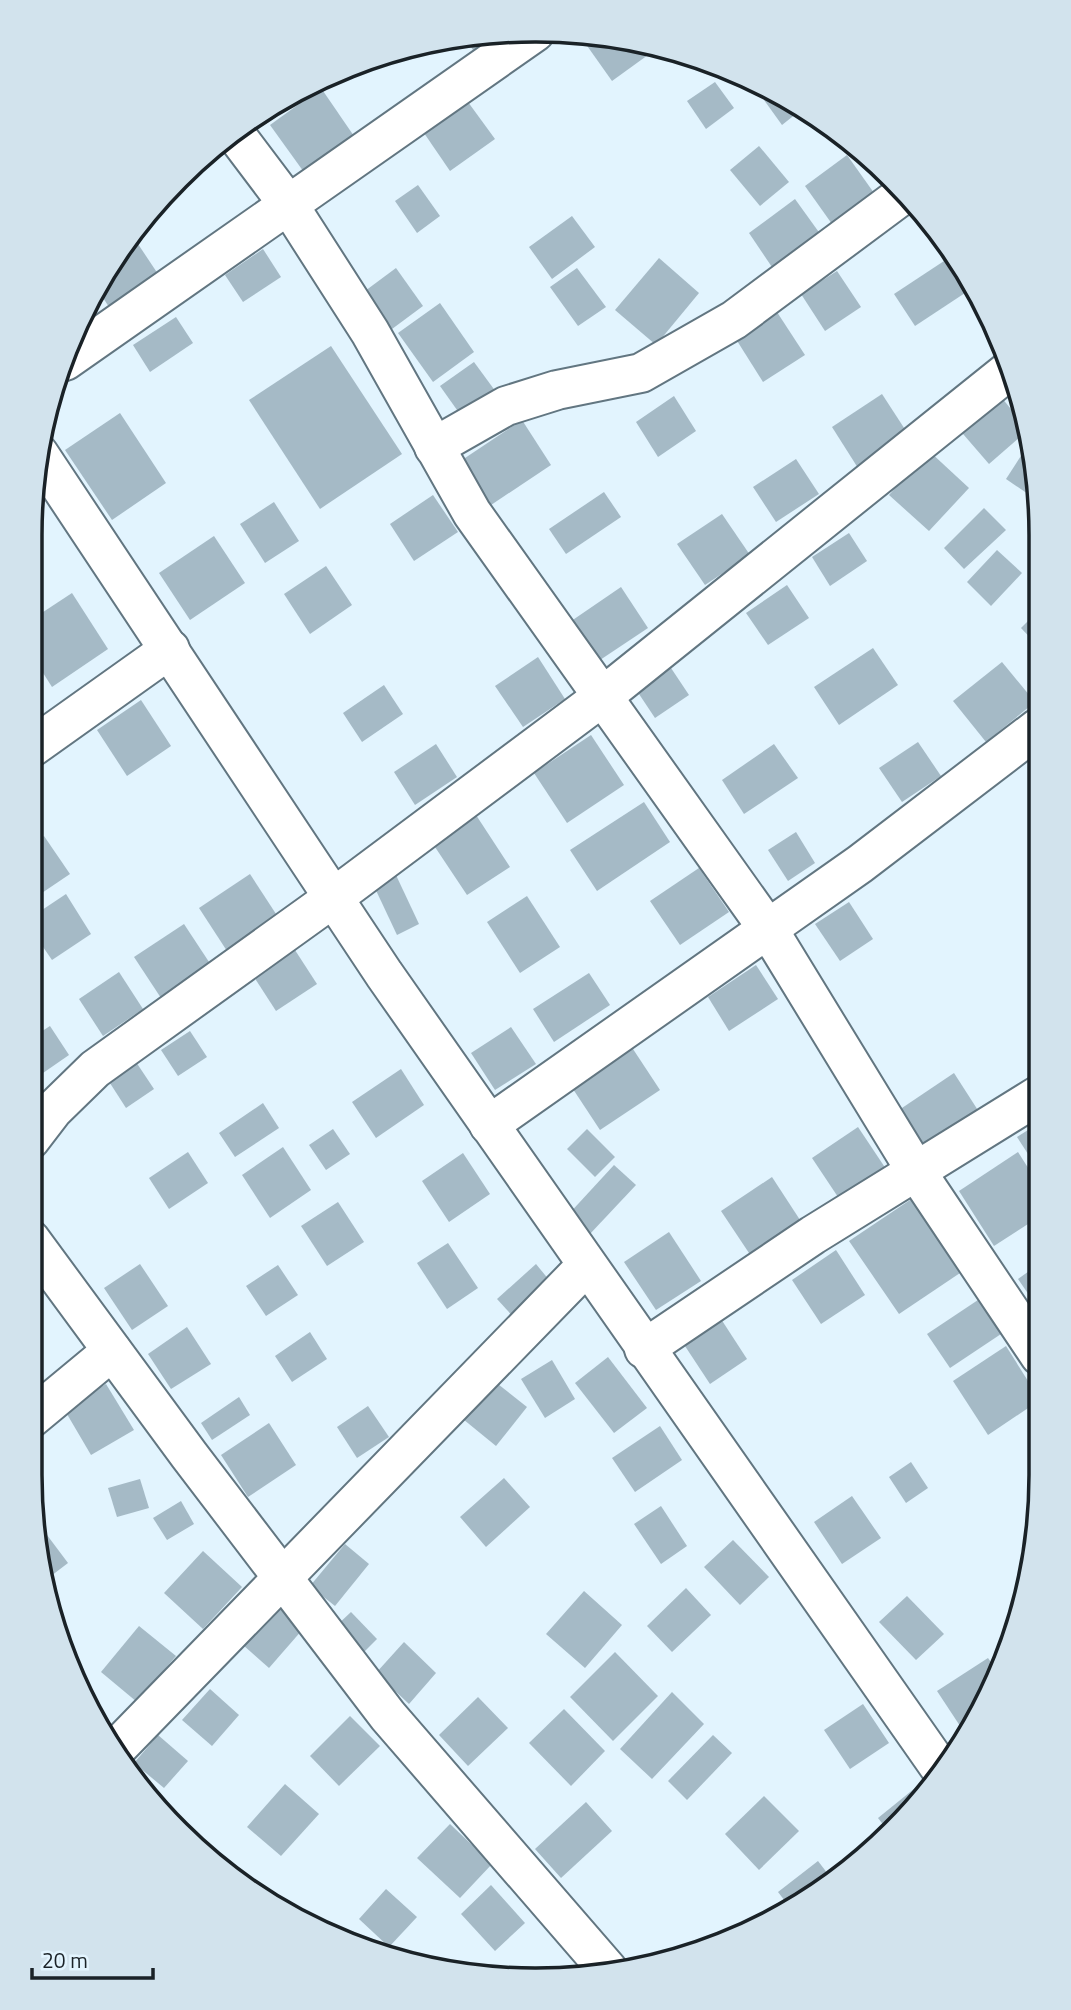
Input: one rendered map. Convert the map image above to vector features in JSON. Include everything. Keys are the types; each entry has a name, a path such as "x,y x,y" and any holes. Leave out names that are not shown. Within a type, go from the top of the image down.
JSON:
{"street":[{"path":"78,352 520,42"},
{"path":"240,140 288,204 370,332 471,513 768,929 916,1171 1029,1340"},
{"path":"434,447 506,406 557,390 641,373 734,320 896,199"},
{"path":"42,1124 95,1069 333,898 602,697 1002,376"},
{"path":"47,466 333,898 586,1266 936,1763"},
{"path":"42,740 170,649"},
{"path":"489,1125 860,864 1029,735"},
{"path":"644,1349 813,1235 1029,1101"},
{"path":"42,1255 388,1716 602,1964"},
{"path":"122,1744 586,1266"},
{"path":"42,1409 112,1351"}],"building":[{"path":"586,45 648,55 612,81"},
{"path":"715,82 734,108 706,129 687,101"},
{"path":"323,91 356,139 306,175 270,125 306,99"},
{"path":"765,99 794,115 782,125"},
{"path":"468,102 495,139 450,171 424,133"},
{"path":"759,146 789,182 760,206 730,170"},
{"path":"847,155 874,193 832,224 805,186"},
{"path":"418,185 440,216 417,233 395,201"},
{"path":"795,199 826,242 778,276 749,233"},
{"path":"572,216 595,247 552,279 529,247"},
{"path":"138,244 158,274 109,307 103,298"},
{"path":"263,249 281,277 243,302 225,275"},
{"path":"659,258 699,293 656,345 615,310"},
{"path":"944,261 965,293 915,326 894,294"},
{"path":"396,268 423,306 392,329 365,291"},
{"path":"577,268 606,307 578,326 550,287"},
{"path":"837,271 861,307 825,331 801,294"},
{"path":"440,303 474,352 433,382 398,333"},
{"path":"775,309 805,355 763,382 734,336"},
{"path":"176,317 193,343 150,372 133,345"},
{"path":"331,346 402,454 320,509 249,400"},
{"path":"474,362 496,392 462,417 440,386"},
{"path":"997,392 1013,411 1020,437 989,464 957,427"},
{"path":"882,394 908,434 858,468 832,427"},
{"path":"674,396 696,431 658,457 636,422"},
{"path":"120,413 166,483 112,520 65,450"},
{"path":"522,420 551,465 491,505 462,460"},
{"path":"929,451 969,488 929,531 889,495"},
{"path":"1022,454 1027,493 1006,479"},
{"path":"796,459 819,494 776,522 753,487"},
{"path":"604,492 621,517 566,554 549,529"},
{"path":"433,495 458,532 414,561 390,524"},
{"path":"274,502 299,541 265,563 240,524"},
{"path":"984,508 1006,530 964,569 944,548"},
{"path":"722,514 750,555 705,585 677,544"},
{"path":"849,533 867,561 830,586 812,557"},
{"path":"214,536 245,583 190,620 159,573"},
{"path":"997,550 1022,573 991,606 967,582"},
{"path":"326,566 352,605 310,634 284,594"},
{"path":"787,585 809,618 768,645 746,613"},
{"path":"621,587 648,628 591,666 564,626"},
{"path":"72,593 108,649 52,687 42,671 42,613"},
{"path":"1029,620 1029,636 1021,628"},
{"path":"873,648 898,685 839,725 814,687"},
{"path":"538,657 565,699 523,727 495,686"},
{"path":"1002,662 1029,695 1029,707 986,742 953,701"},
{"path":"671,668 689,695 655,718 637,691"},
{"path":"384,685 403,714 362,742 343,713"},
{"path":"141,700 171,746 127,776 97,730"},
{"path":"591,735 624,785 567,823 534,773"},
{"path":"918,742 941,776 902,802 879,768"},
{"path":"436,744 457,777 415,805 394,772"},
{"path":"774,744 798,778 744,814 722,780"},
{"path":"644,802 670,842 597,891 570,850"},
{"path":"476,815 510,867 467,895 433,844"},
{"path":"796,832 815,863 788,881 768,850"},
{"path":"44,836 70,874 42,893"},
{"path":"699,868 729,912 680,945 650,901"},
{"path":"395,873 419,924 397,935 373,884"},
{"path":"250,874 278,917 227,951 199,908"},
{"path":"66,894 91,934 52,960 42,945 42,910"},
{"path":"527,896 560,947 520,973 487,922"},
{"path":"849,902 873,939 840,961 815,924"},
{"path":"184,924 211,965 161,998 134,957"},
{"path":"293,947 317,984 276,1011 252,974"},
{"path":"756,965 778,999 729,1031 708,997"},
{"path":"119,972 143,1009 103,1036 79,999"},
{"path":"589,973 610,1005 554,1042 533,1009"},
{"path":"50,1026 69,1055 42,1074 42,1031"},
{"path":"511,1027 536,1064 495,1090 471,1053"},
{"path":"190,1031 207,1057 178,1076 161,1050"},
{"path":"631,1046 660,1090 600,1130 571,1086"},
{"path":"136,1062 154,1089 126,1108 108,1080"},
{"path":"401,1069 424,1105 376,1138 352,1102"},
{"path":"954,1073 981,1115 927,1152 899,1110"},
{"path":"263,1103 279,1128 235,1157 219,1133"},
{"path":"858,1127 886,1169 840,1200 812,1158"},
{"path":"333,1129 350,1154 326,1170 309,1145"},
{"path":"587,1129 615,1157 595,1177 567,1149"},
{"path":"1029,1129 1029,1156 1017,1137"},
{"path":"283,1147 311,1190 270,1218 242,1175"},
{"path":"188,1152 208,1183 169,1209 149,1178"},
{"path":"1018,1152 1029,1169 1029,1223 994,1246 959,1191"},
{"path":"463,1153 490,1194 449,1222 422,1181"},
{"path":"614,1165 636,1185 589,1235 567,1216"},
{"path":"772,1177 802,1223 751,1256 721,1211"},
{"path":"913,1198 963,1271 899,1314 849,1241"},
{"path":"338,1202 364,1242 327,1266 301,1226"},
{"path":"669,1232 701,1281 656,1310 624,1262"},
{"path":"448,1243 478,1288 447,1309 417,1263"},
{"path":"836,1250 865,1295 821,1324 792,1280"},
{"path":"140,1264 168,1306 132,1330 104,1288"},
{"path":"536,1264 554,1286 516,1320 497,1299"},
{"path":"278,1265 298,1295 266,1316 246,1286"},
{"path":"1029,1271 1029,1295 1018,1279"},
{"path":"978,1300 1001,1334 950,1368 927,1334"},
{"path":"721,1319 747,1359 710,1384 683,1343"},
{"path":"187,1327 211,1364 171,1389 148,1354"},
{"path":"310,1332 327,1359 292,1382 275,1356"},
{"path":"1006,1346 1029,1383 1029,1407 988,1435 953,1381"},
{"path":"608,1357 647,1408 614,1433 575,1383"},
{"path":"552,1360 575,1399 545,1418 521,1379"},
{"path":"489,1377 527,1407 496,1446 458,1415"},
{"path":"106,1384 134,1430 91,1455 64,1409"},
{"path":"239,1397 250,1415 212,1440 201,1423"},
{"path":"368,1406 389,1437 357,1458 337,1427"},
{"path":"269,1423 296,1465 248,1497 221,1455"},
{"path":"660,1426 682,1460 635,1492 612,1458"},
{"path":"911,1462 928,1488 906,1503 889,1477"},
{"path":"504,1478 530,1507 486,1547 460,1517"},
{"path":"140,1479 149,1508 117,1517 108,1488"},
{"path":"852,1496 881,1538 842,1564 814,1522"},
{"path":"181,1501 194,1524 167,1540 153,1518"},
{"path":"661,1506 687,1546 661,1564 634,1524"},
{"path":"45,1533 68,1563 52,1575"},
{"path":"733,1540 769,1577 740,1605 704,1567"},
{"path":"345,1544 369,1564 335,1606 310,1586"},
{"path":"203,1551 242,1587 203,1629 164,1593"},
{"path":"686,1588 711,1615 672,1652 647,1626"},
{"path":"584,1591 622,1625 585,1668 546,1634"},
{"path":"907,1596 944,1634 916,1660 879,1622"},
{"path":"277,1606 303,1629 269,1668 243,1645"},
{"path":"351,1612 377,1639 360,1656 334,1628"},
{"path":"139,1626 176,1656 137,1702 101,1672"},
{"path":"404,1642 436,1673 409,1704 376,1673"},
{"path":"615,1652 658,1696 613,1741 570,1697"},
{"path":"988,1658 991,1663 960,1726 937,1691"},
{"path":"210,1689 239,1715 212,1746 182,1720"},
{"path":"672,1692 704,1724 652,1779 620,1749"},
{"path":"478,1697 508,1728 468,1766 439,1735"},
{"path":"863,1704 889,1743 850,1769 824,1730"},
{"path":"564,1709 605,1751 571,1786 529,1743"},
{"path":"350,1716 380,1746 339,1786 310,1756"},
{"path":"158,1735 188,1761 164,1788 135,1762"},
{"path":"713,1735 732,1753 687,1800 668,1781"},
{"path":"285,1784 319,1814 281,1856 247,1827"},
{"path":"919,1784 883,1824 878,1818"},
{"path":"764,1796 799,1831 759,1870 725,1834"},
{"path":"586,1802 612,1831 561,1878 535,1849"},
{"path":"450,1824 492,1864 460,1898 417,1858"},
{"path":"818,1861 827,1873 785,1900 778,1892"},
{"path":"491,1885 525,1923 495,1951 461,1914"},
{"path":"386,1889 417,1917 390,1946 359,1919"}]}
